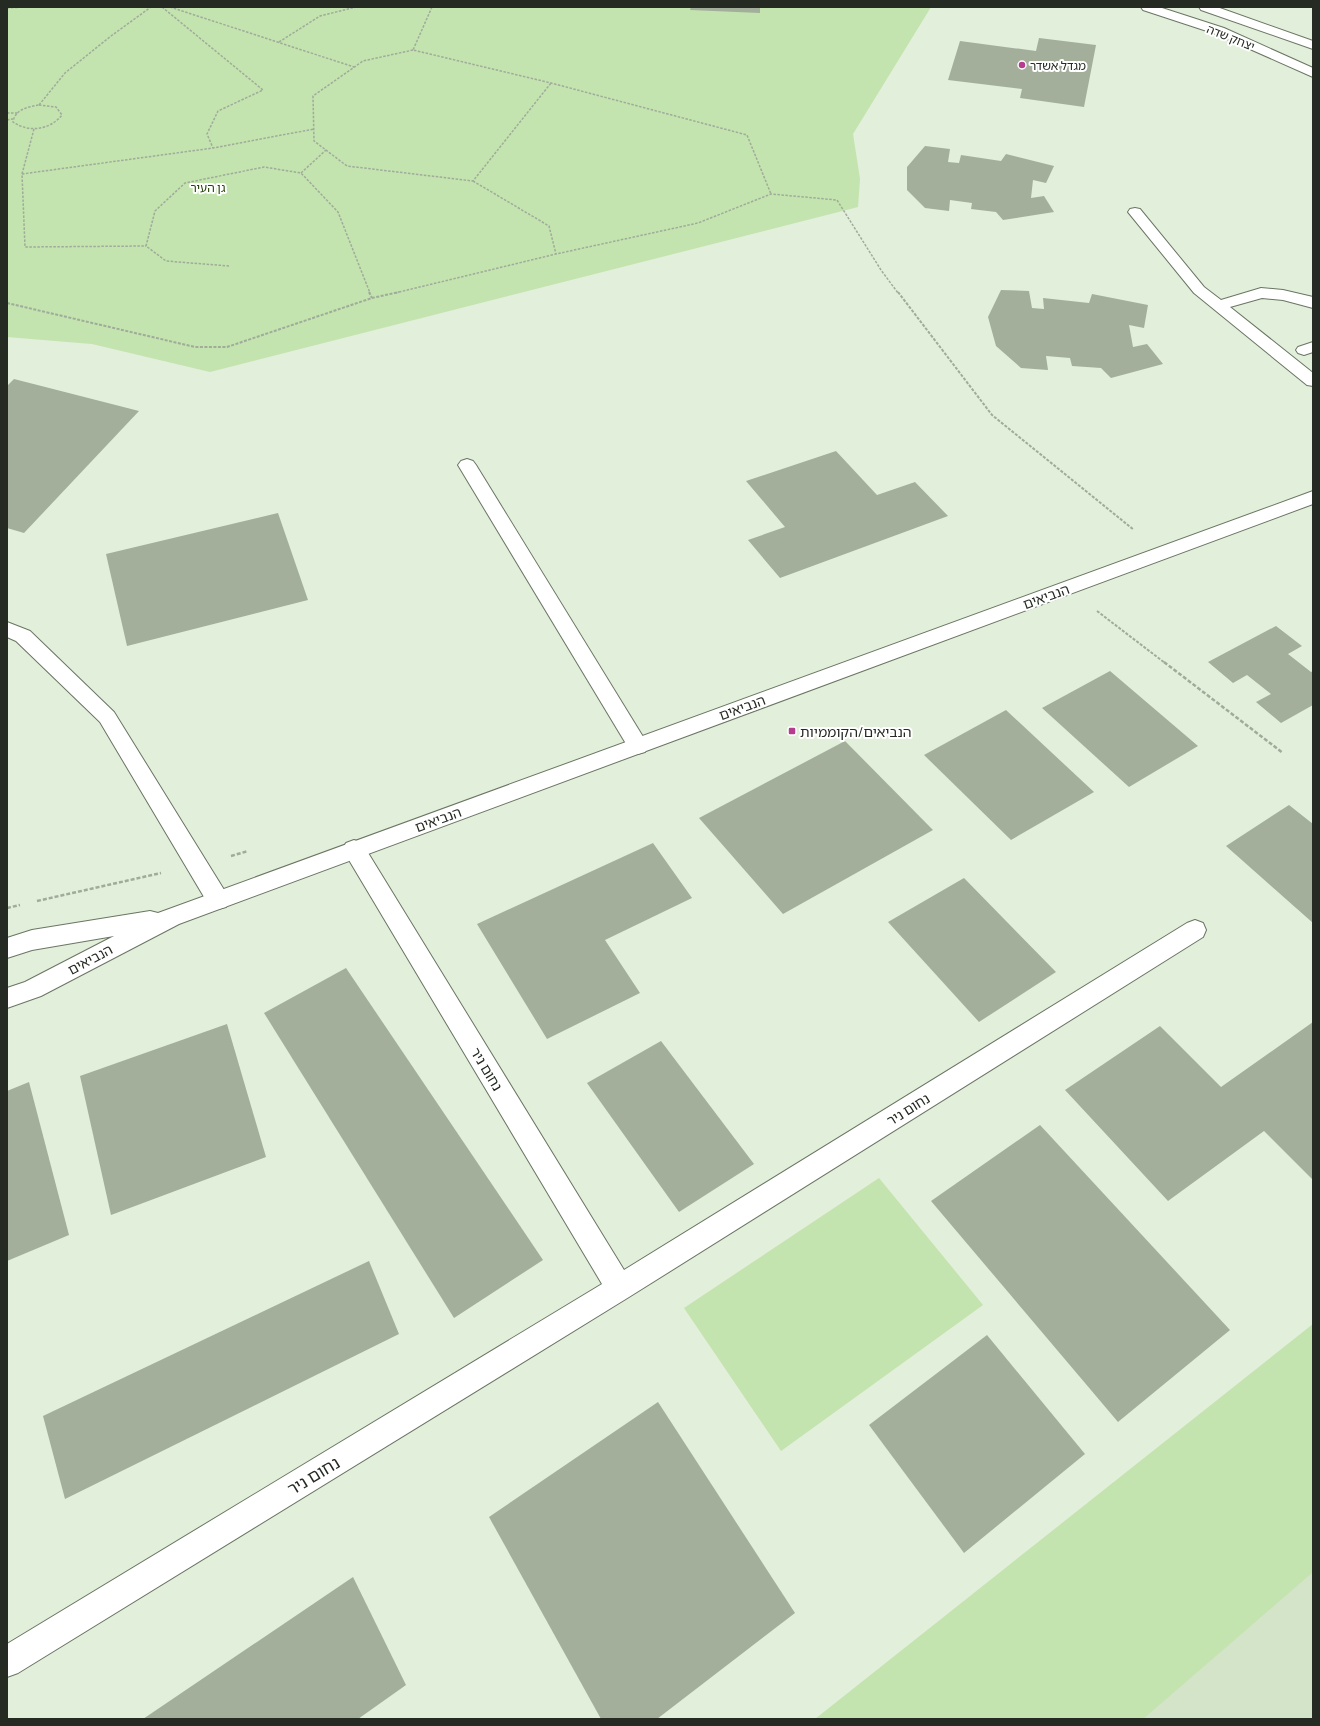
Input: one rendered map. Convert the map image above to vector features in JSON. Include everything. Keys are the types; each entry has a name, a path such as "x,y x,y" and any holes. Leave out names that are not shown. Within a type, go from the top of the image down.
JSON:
{"street":[{"name":"יצחק שדה","path":"1146,7 1220,31 1313,73"},
{"name":"יצחק שדה","path":"1205,7 1313,45"},
{"path":"1135,212 1199,290 1313,381"},
{"path":"1218,306 1261,294 1283,295 1313,303"},
{"path":"467,465 638,746"},
{"name":"הנביאים","path":"7,998 33,989 171,917 1313,497"},
{"path":"12,637 107,717 218,900"},
{"name":"נחום ניר","path":"354,849 620,1288"},
{"name":"הנביאים","path":"7,948 32,940 171,917"},
{"name":"נחום ניר","path":"7,1662 620,1288 1195,930"}],"path":[{"path":"7,8 24,7"},
{"path":"39,106 65,74 111,36 151,7"},
{"path":"162,7 263,90 218,111 207,134 213,148"},
{"path":"170,7 354,67"},
{"path":"278,42 320,16 356,7"},
{"path":"413,50 432,7"},
{"path":"556,254 549,226 473,181 347,166 314,141 313,96 363,61 413,50 551,83 748,135 771,194"},
{"path":"473,181 551,83"},
{"path":"7,120 13,119 24,109 39,106 53,106 58,109 62,115 55,123 34,129 20,127 14,122 13,119"},
{"path":"7,113 18,113"},
{"path":"22,174 213,148 314,128"},
{"path":"34,129 22,174 25,247 146,246 166,261 229,266"},
{"path":"301,173 326,150"},
{"path":"146,246 155,211 185,183 264,167 301,173 338,212 372,298"},
{"path":"7,303 195,347 227,347 372,298 556,254 698,223 771,194 837,200 881,270 992,415 1162,553"},
{"path":"1067,588 1283,752"}],"shaded area":[{"path":"1313,1498 1313,1719 1058,1719"}],"green space":[{"name":"גן העיר","path":"7,7 931,7 853,134 860,179 858,207 210,372 92,344 7,337"},
{"path":"879,1178 983,1305 781,1451 684,1308"},
{"path":"1313,1324 1313,1572 1143,1719 815,1719"}],"building":[{"path":"691,7 760,7 760,13 690,10"},
{"name":"מגדל אשדר","path":"1039,38 1096,45 1084,107 1020,98 1022,89 948,80 960,41 1036,51"},
{"path":"925,146 950,149 948,162 959,163 961,155 1001,161 1006,154 1054,166 1046,183 1033,180 1031,198 1044,196 1054,212 1003,220 996,212 971,209 972,203 950,200 949,211 925,208 907,190 907,167"},
{"path":"1001,290 1029,291 1032,308 1044,309 1043,298 1089,303 1092,294 1148,305 1144,328 1129,325 1133,347 1147,344 1163,364 1111,378 1101,368 1072,366 1070,358 1046,356 1048,370 1021,368 996,346 988,317"},
{"path":"14,379 139,411 24,533 7,528 7,386"},
{"path":"836,451 877,495 915,482 948,516 780,578 748,540 785,527 746,481"},
{"path":"278,513 308,600 127,646 106,554"},
{"path":"1276,626 1302,646 1288,654 1311,672 1313,671 1313,705 1281,723 1256,702 1271,694 1247,675 1233,683 1208,662"},
{"path":"1110,671 1198,746 1129,787 1042,708"},
{"path":"1006,710 1094,792 1011,840 924,755"},
{"path":"845,741 933,830 783,914 699,818"},
{"path":"1289,805 1313,824 1313,923 1226,846"},
{"path":"653,843 692,898 605,940 640,993 547,1039 477,924"},
{"path":"964,878 1056,972 979,1022 888,922"},
{"path":"346,968 543,1260 454,1318 264,1013"},
{"path":"1313,1022 1313,1180 1264,1131 1168,1201 1065,1090 1160,1026 1221,1087"},
{"path":"227,1024 266,1157 111,1215 80,1076"},
{"path":"661,1041 754,1164 679,1212 587,1083"},
{"path":"29,1082 69,1235 7,1261 7,1091"},
{"path":"1040,1125 1230,1330 1118,1422 931,1201"},
{"path":"369,1261 399,1334 65,1499 43,1416"},
{"path":"987,1335 1085,1454 964,1553 869,1425"},
{"path":"658,1402 795,1613 657,1719 601,1719 489,1517"},
{"path":"353,1577 406,1685 358,1719 143,1719"}],"place":[{"name":"מגדל אשדר","path":"1022,65"},
{"name":"הנביאים/הקוממיות","path":"792,731"}]}
